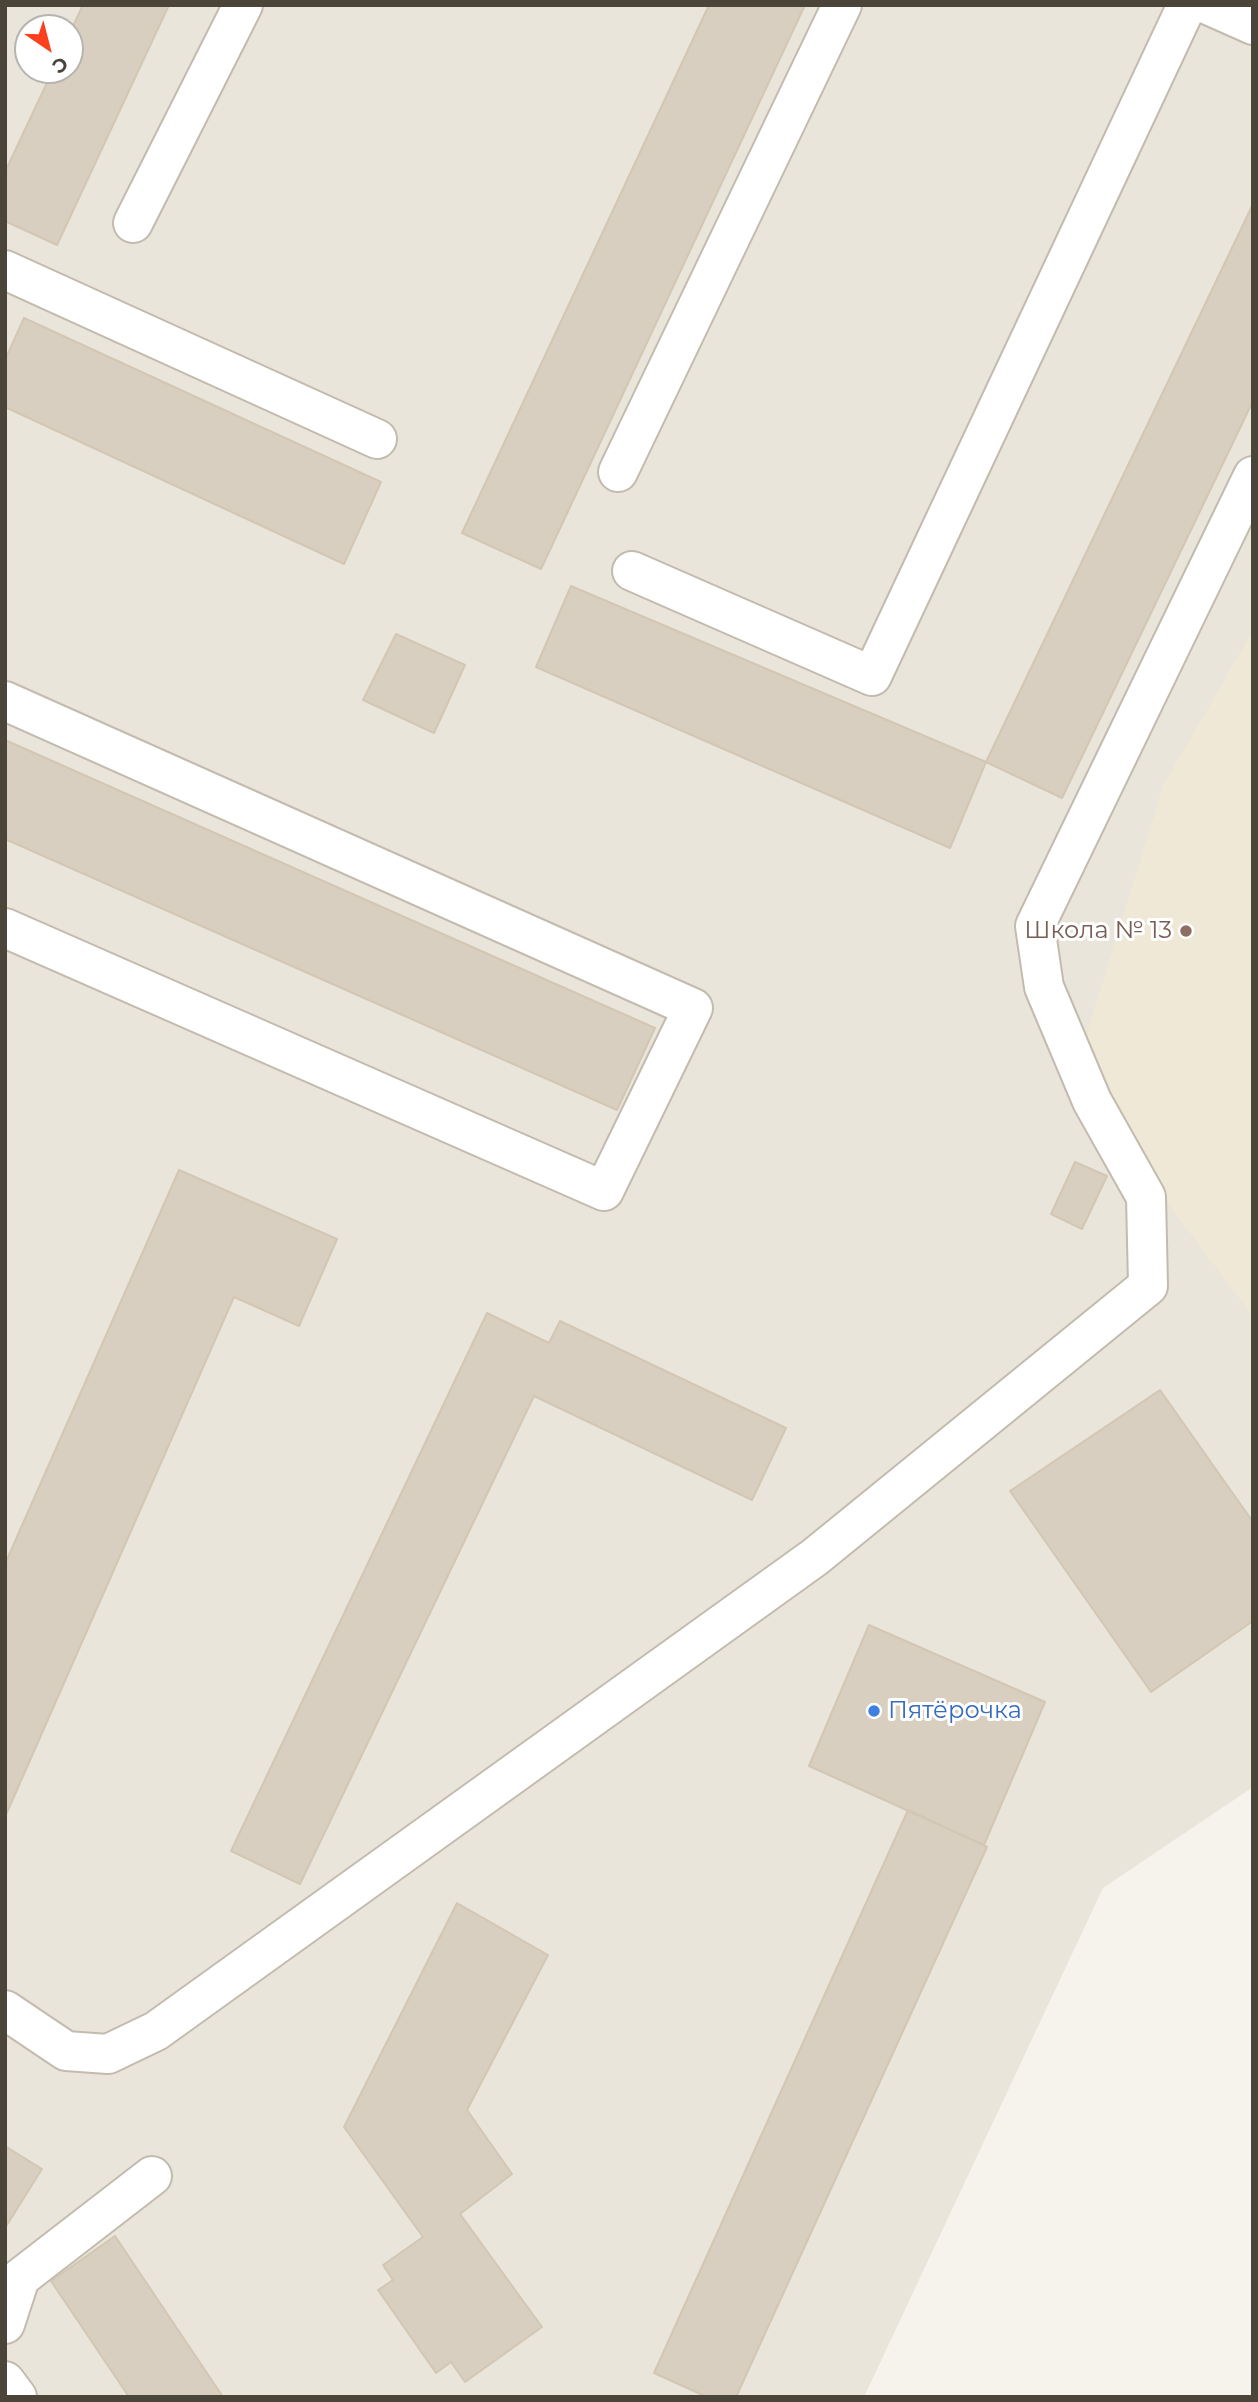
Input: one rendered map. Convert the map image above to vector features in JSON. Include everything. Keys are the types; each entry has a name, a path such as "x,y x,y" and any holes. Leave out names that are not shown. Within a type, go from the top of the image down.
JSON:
{"lane":[{"path":"133,223 243,5"},
{"path":"618,472 842,5"},
{"path":"632,572 872,676 1187,5"},
{"path":"1208,5 1253,25"},
{"path":"5,270 377,439"},
{"path":"5,2010 66,2051 108,2054 156,2031 815,1557 1148,1286 1146,1197 1092,1101 1044,987 1035,926 1253,476"},
{"path":"5,701 694,1008 604,1191 5,928"},
{"path":"5,2324 20,2278 152,2176"},
{"path":"5,2381 16,2397"}],"shaded area":[{"path":"5,5 1253,5 1253,1787 1103,1888 864,2397 5,2397"},
{"name":"Школа № 13","path":"1253,631 1253,1316 1073,1079 1164,784"}],"building":[{"path":"83,5 169,5 57,245 5,221 5,172 46,84 84,84 84,14 79,14"},
{"path":"709,5 805,5 541,569 462,533"},
{"path":"1253,204 1253,401 1062,798 986,762"},
{"path":"24,318 381,482 344,564 5,407 5,360"},
{"path":"571,586 986,762 950,848 536,667"},
{"path":"396,634 465,665 434,733 363,700"},
{"path":"5,740 655,1028 617,1110 5,839"},
{"path":"1075,1162 1107,1176 1082,1229 1051,1214"},
{"path":"179,1170 337,1239 299,1326 234,1297 5,1817 5,1564"},
{"path":"487,1313 549,1343 560,1321 786,1428 752,1500 534,1396 300,1884 231,1851"},
{"path":"1160,1390 1253,1522 1253,1621 1151,1692 1010,1491"},
{"path":"869,1625 1045,1702 984,1845 809,1766"},
{"path":"908,1810 987,1847 736,2397 707,2397 654,2373"},
{"path":"457,1903 548,1955 467,2110 512,2174 460,2214 542,2327 465,2382 451,2362 436,2373 378,2290 393,2280 383,2265 423,2237 344,2127"},
{"path":"5,2146 42,2169 5,2228"},
{"path":"115,2236 223,2397 129,2397 51,2281"}],"place":[{"name":"Школа № 13","path":"1186,931"},
{"name":"Пятёрочка","path":"874,1711"}]}
